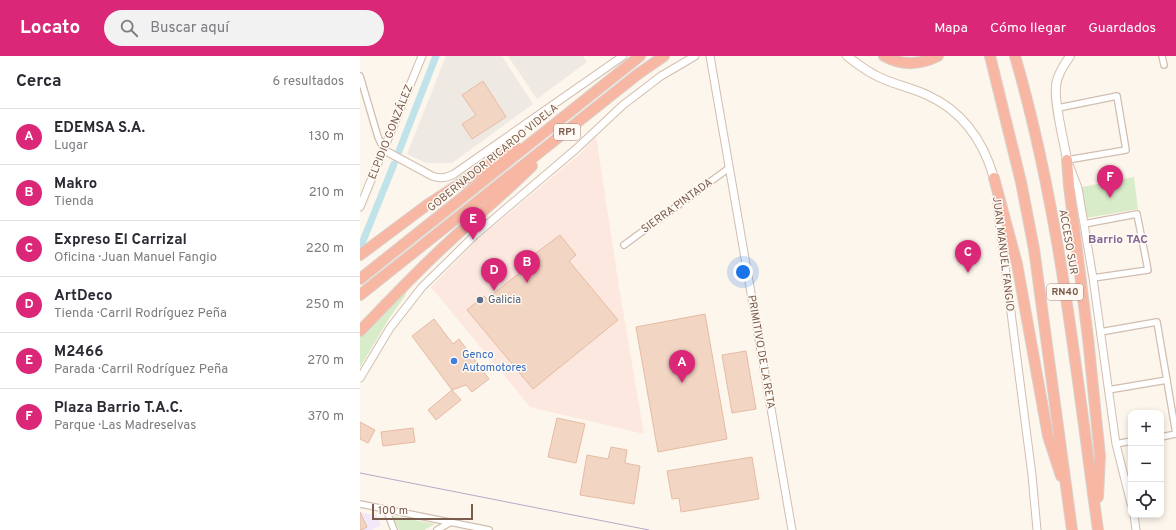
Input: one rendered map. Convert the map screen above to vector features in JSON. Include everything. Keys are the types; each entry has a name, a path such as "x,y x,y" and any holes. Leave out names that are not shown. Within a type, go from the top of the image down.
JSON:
{"highway":[{"name":"GOBERNADOR RICARDO VIDELA","path":"360,279 640,56"},
{"name":"RP1","path":"360,295 566,133 638,74 664,56"},
{"path":"884,56 909,64 918,63 938,56"},
{"name":"RN40","path":"990,56 1021,182 1034,249 1072,530"},
{"name":"ACCESO SUR","path":"1015,56 1031,117 1045,180 1068,310 1097,526"},
{"path":"360,255 427,205 557,122"},
{"path":"360,331 421,268 510,188 566,133"},
{"path":"1067,160 1100,456 1097,526"},
{"path":"994,178 1017,264 1048,436 1068,498"}],"main road":[{"name":"JUAN MANUEL FANGIO","path":"847,56 876,76 926,94 952,109 968,124 976,136 990,163 994,178"},
{"path":"1067,160 1058,108 1056,86 1059,74 1070,56"}],"street":[{"name":"ELPIDIO GONZÁLEZ","path":"360,208 422,56"},
{"path":"360,76 378,138 384,150 432,176 446,178 454,174 623,56"},
{"path":"360,378 390,328 422,287 475,235 576,149 623,105 661,76 695,56"},
{"name":"PRIMITIVO DE LA RETA","path":"710,56 792,530"},
{"path":"1162,56 1164,65"},
{"path":"1058,108 1117,96 1126,150 1067,160 1078,188 1093,278 1116,444 1128,493"},
{"name":"SIERRA PINTADA","path":"624,245 729,168"},
{"name":"JUAN MANUEL FANGIO","path":"994,178 1032,475 1037,530"},
{"path":"1084,224 1137,214 1148,270 1093,278"},
{"path":"1100,332 1157,322 1176,434 1164,436"},
{"path":"1108,390 1167,380"},
{"path":"1116,444 1128,442"},
{"path":"360,504 489,530"},
{"path":"386,509 394,530"},
{"path":"1134,518 1136,530"},
{"path":"437,530 451,522"}],"shaded area":[{"path":"446,56 502,56 533,104 452,163 426,163 407,154"},
{"path":"508,56 583,56 587,62 537,99"},
{"path":"596,136 620,293 644,434 530,407 431,287 478,239 580,154"},
{"path":"360,512 377,516 381,525 372,530 360,530"}],"green space":[{"path":"1134,177 1138,209 1086,218 1082,187"},
{"path":"408,288 405,296 390,317 360,367 360,337"},
{"path":"393,516 435,524 424,530 399,530"}],"building":[{"path":"483,81 506,117 472,139 462,124 476,115 462,95"},
{"path":"560,235 576,255 569,261 618,320 533,389 467,310 484,296 487,299 523,270 524,262"},
{"path":"705,314 727,439 658,452 636,327"},
{"name":"Genco Automotores","path":"434,319 453,344 459,339 489,379 472,392 466,385 452,390 412,336"},
{"path":"746,351 756,409 732,413 722,355"},
{"path":"452,390 461,400 436,420 428,410"},
{"path":"557,418 585,424 576,463 548,457"},
{"path":"360,422 375,430 368,443 360,439"},
{"path":"413,428 415,442 383,446 381,432"},
{"path":"611,447 627,450 625,463 640,466 634,504 580,495 587,455 608,459"},
{"path":"752,457 759,499 681,512 679,498 672,499 667,471"},
{"path":"360,512 367,527 361,530 360,530"}],"waterway":[{"path":"399,151 436,56"},
{"path":"361,246 394,164"}],"tram line":[{"path":"360,473 649,530"}],"place":[{"name":"Plaza Barrio T.A.C.","path":"1110,198"},
{"name":"M2466","path":"473,240"},
{"name":"Expreso El Carrizal","path":"968,273"},
{"name":"Makro","path":"527,283"},
{"name":"ArtDeco","path":"494,291"},
{"name":"Galicia","path":"480,300"},
{"name":"Genco Automotores","path":"454,361"},
{"name":"EDEMSA S.A.","path":"682,383"}],"district":[{"name":"Barrio TAC","path":"1118,240"}]}
